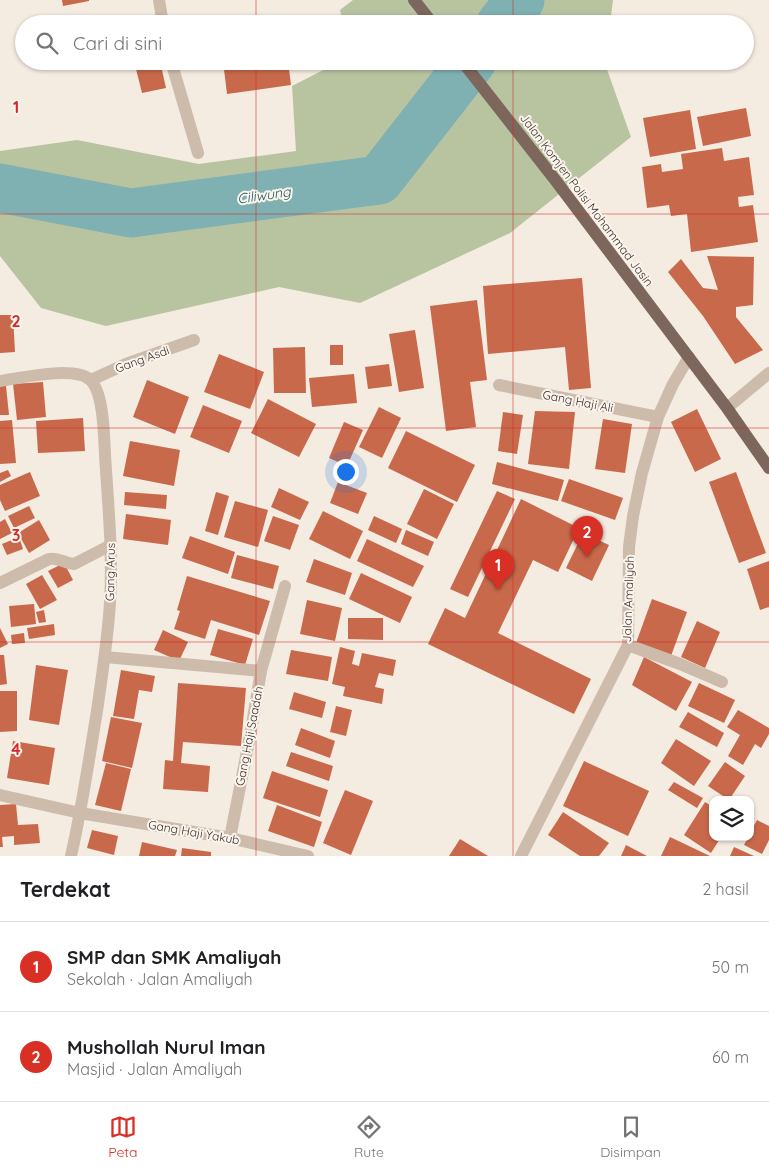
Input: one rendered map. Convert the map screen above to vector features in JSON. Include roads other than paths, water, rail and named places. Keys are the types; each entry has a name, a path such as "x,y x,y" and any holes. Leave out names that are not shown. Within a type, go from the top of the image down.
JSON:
{"main road":[{"path":"414,0 426,15"},
{"name":"Jalan Komjen Polisi Mohammad Jasin","path":"469,70 689,357 766,463"}],"street":[{"path":"159,0 162,15"},
{"path":"174,70 198,153"},
{"name":"Gang Asdi","path":"91,380 126,364 194,340"},
{"name":"Jalan Amaliyah","path":"521,856 628,645 629,547 642,473 658,417 673,384 689,357"},
{"path":"0,381 58,373 84,375 91,380"},
{"path":"727,408 769,374"},
{"name":"Gang Arus","path":"71,856 80,813 105,657 110,602 111,545 103,423 99,397 91,380"},
{"name":"Gang Haji Ali","path":"499,385 658,417"},
{"path":"0,582 49,559 58,558 74,564 111,545"},
{"path":"261,671 285,586"},
{"path":"628,645 722,682"},
{"name":"Gang Haji Saadah","path":"105,657 261,671 230,838"},
{"name":"Gang Haji Yakub","path":"0,795 80,813 230,838 308,856"}],"waterway":[{"name":"Ciliwung","path":"508,15 520,0"},
{"name":"Ciliwung","path":"0,188 131,213 379,180 465,70"}],"place":[{"name":"Mushollah Nurul Iman","path":"587,557"},
{"name":"SMP dan SMK Amaliyah","path":"498,590"}]}
